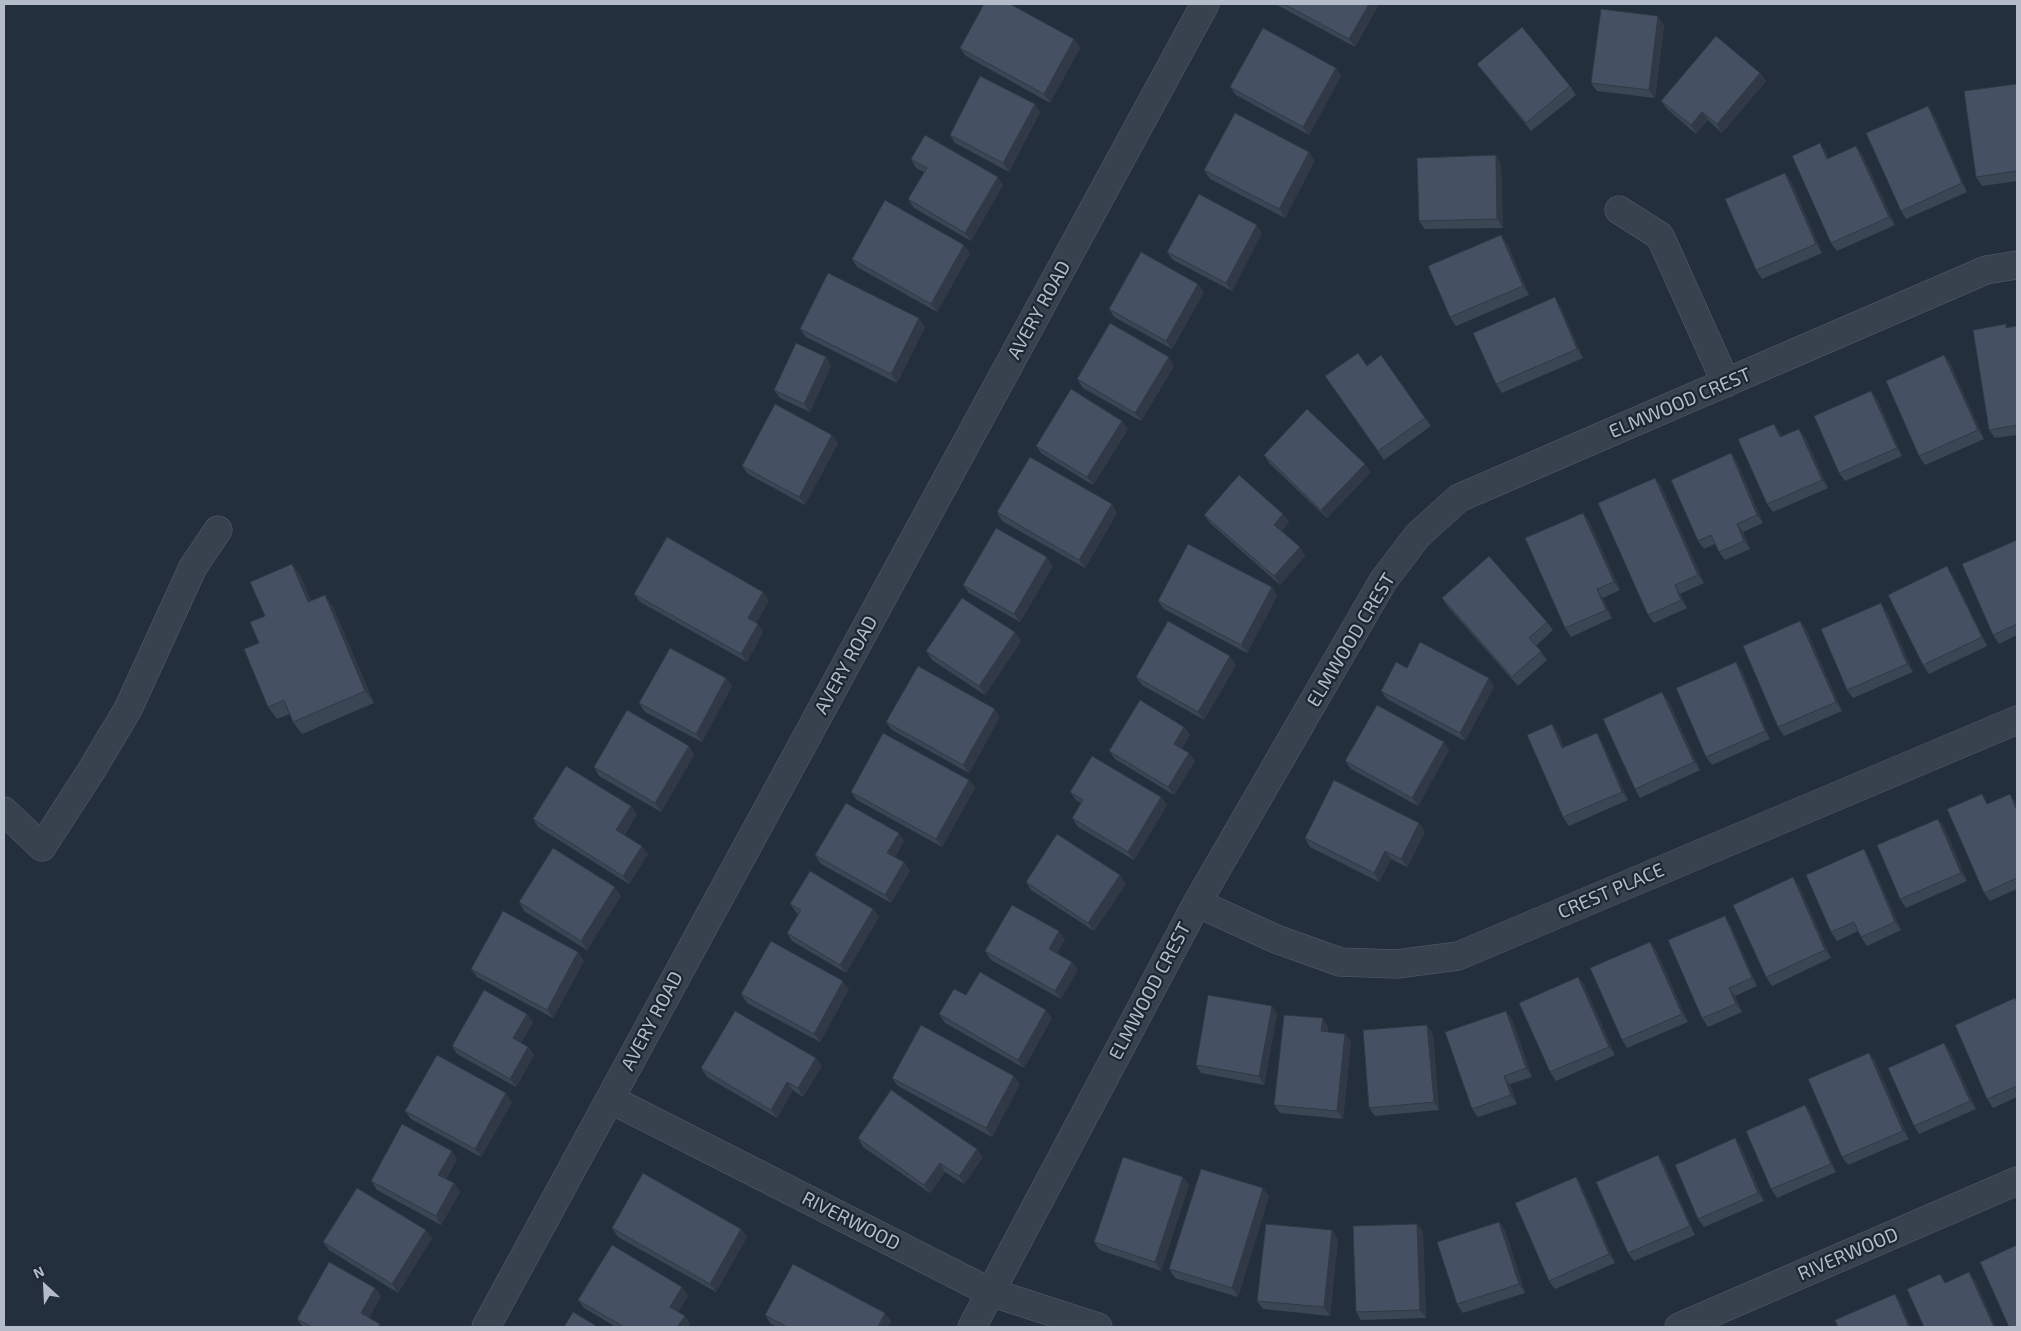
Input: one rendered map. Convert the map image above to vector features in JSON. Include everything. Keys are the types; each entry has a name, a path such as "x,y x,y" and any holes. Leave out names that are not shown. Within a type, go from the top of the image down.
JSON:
{"street":[{"name":"AVERY ROAD","path":"486,1327 1205,4"},
{"path":"1619,210 1660,236 1726,383"},
{"name":"ELMWOOD CREST","path":"972,1327 1197,903 1383,581 1418,535 1459,498 1986,270 2017,265"},
{"path":"4,811 42,847 128,709 193,567 218,530"},
{"name":"CREST PLACE","path":"1197,903 1276,939 1340,962 1397,964 1458,956 2017,720"},
{"name":"RIVERWOOD","path":"610,1099 990,1292 1098,1327"},
{"name":"RIVERWOOD","path":"1679,1327 2017,1181"}],"building":[{"path":"984,4 1010,4 1074,39 1044,94 960,48"},
{"path":"1284,4 1369,4 1349,39"},
{"path":"1601,9 1658,16 1649,90 1591,83"},
{"path":"1522,27 1570,86 1526,123 1477,64"},
{"path":"1263,28 1336,68 1303,127 1230,87"},
{"path":"1716,36 1760,73 1717,124 1702,112 1691,125 1661,101"},
{"path":"980,76 1035,104 1003,163 950,135"},
{"path":"2017,84 2017,171 1976,177 1964,91"},
{"path":"1928,106 1962,183 1901,211 1866,133"},
{"path":"1235,113 1309,152 1279,209 1204,170"},
{"path":"925,135 998,177 965,233 908,199 927,168 911,159"},
{"path":"1820,143 1827,159 1856,146 1889,217 1831,243 1792,156"},
{"path":"1496,155 1497,219 1419,221 1417,158"},
{"path":"1785,173 1816,244 1756,270 1725,199"},
{"path":"1199,194 1257,225 1226,283 1167,252"},
{"path":"885,200 964,245 931,304 852,259"},
{"path":"1501,235 1523,286 1450,317 1428,266"},
{"path":"1141,252 1198,284 1166,341 1109,309"},
{"path":"828,273 919,318 891,374 800,329"},
{"path":"1555,297 1577,349 1496,384 1473,333"},
{"path":"1110,323 1169,357 1135,413 1077,379"},
{"path":"2006,324 2006,328 2017,326 2017,425 1989,430 1973,330"},
{"path":"796,343 826,357 804,404 774,390"},
{"path":"1358,353 1367,366 1381,355 1425,418 1378,451 1325,376"},
{"path":"1944,355 1978,430 1919,456 1886,381"},
{"path":"1071,389 1122,421 1087,477 1036,446"},
{"path":"1871,391 1897,448 1839,473 1814,416"},
{"path":"775,404 832,435 799,497 742,466"},
{"path":"1307,409 1365,464 1321,510 1264,455"},
{"path":"1774,424 1780,437 1799,429 1822,480 1767,504 1738,439"},
{"path":"1731,453 1757,515 1737,524 1744,541 1719,552 1711,535 1698,541 1671,480"},
{"path":"1030,457 1112,504 1079,560 997,512"},
{"path":"1239,475 1283,514 1274,525 1300,547 1274,576 1204,515"},
{"path":"1655,478 1698,575 1675,585 1681,600 1648,615 1598,503"},
{"path":"1583,513 1614,582 1597,589 1606,610 1565,628 1525,538"},
{"path":"996,528 1047,557 1014,614 963,585"},
{"path":"667,537 763,592 748,618 758,624 741,654 634,594"},
{"path":"2017,540 2017,624 1993,635 1962,564"},
{"path":"1188,544 1272,587 1241,645 1158,601"},
{"path":"1489,556 1547,622 1529,638 1541,651 1512,677 1442,598"},
{"path":"292,564 308,602 325,595 365,691 293,722 284,700 268,707 244,649 259,643 250,622 265,616 250,582"},
{"path":"1947,566 1982,637 1923,665 1888,595"},
{"path":"962,598 1015,632 979,686 926,651"},
{"path":"1881,603 1907,664 1847,690 1821,629"},
{"path":"1168,621 1230,656 1198,712 1136,677"},
{"path":"1800,621 1836,702 1778,727 1743,646"},
{"path":"1420,642 1489,678 1460,733 1381,691 1396,662 1407,668"},
{"path":"670,648 726,678 696,734 639,703"},
{"path":"1736,662 1765,731 1706,757 1676,688"},
{"path":"918,666 995,709 963,765 886,722"},
{"path":"1662,692 1694,762 1635,789 1603,719"},
{"path":"1140,700 1184,727 1174,744 1189,753 1168,787 1109,751"},
{"path":"1377,705 1444,742 1412,798 1345,761"},
{"path":"627,710 689,746 655,803 594,767"},
{"path":"1552,724 1562,748 1597,733 1622,792 1563,817 1527,735"},
{"path":"883,733 969,780 936,839 851,792"},
{"path":"1092,756 1161,797 1128,852 1072,818 1083,800 1070,792"},
{"path":"566,766 631,806 616,830 642,846 623,876 533,819"},
{"path":"1334,780 1419,823 1401,859 1385,851 1374,873 1305,838"},
{"path":"1982,794 1987,804 2010,794 2017,811 2017,878 1984,893 1947,809"},
{"path":"846,803 899,833 887,853 904,862 885,895 815,855"},
{"path":"1938,819 1961,873 1900,899 1877,845"},
{"path":"1057,834 1120,875 1088,923 1026,882"},
{"path":"553,848 615,887 581,941 519,902"},
{"path":"1864,849 1895,922 1861,937 1854,922 1831,932 1806,875"},
{"path":"810,871 873,909 840,965 787,933 801,910 790,904"},
{"path":"1793,877 1825,950 1766,977 1733,905"},
{"path":"1012,905 1059,931 1049,949 1072,962 1055,991 985,951"},
{"path":"503,911 578,952 547,1010 471,969"},
{"path":"1725,916 1752,978 1729,988 1736,1004 1702,1018 1668,940"},
{"path":"771,941 843,981 814,1034 741,994"},
{"path":"1650,942 1682,1014 1622,1040 1590,968"},
{"path":"980,972 1046,1010 1018,1060 939,1014 954,989 966,995"},
{"path":"1578,977 1609,1047 1550,1072 1519,1003"},
{"path":"484,990 527,1014 513,1038 528,1047 510,1079 452,1046"},
{"path":"1208,995 1272,1006 1259,1076 1196,1065"},
{"path":"2015,998 2017,1003 2017,1086 1987,1099 1955,1025"},
{"path":"735,1011 816,1058 798,1088 787,1082 771,1110 701,1068"},
{"path":"1506,1011 1526,1068 1504,1076 1511,1095 1472,1109 1445,1032"},
{"path":"1284,1015 1323,1018 1321,1031 1345,1034 1337,1111 1274,1105"},
{"path":"921,1025 1014,1076 986,1128 892,1078"},
{"path":"1427,1025 1434,1102 1369,1108 1363,1030"},
{"path":"1944,1043 1970,1101 1914,1126 1888,1068"},
{"path":"1869,1053 1903,1131 1842,1157 1808,1079"},
{"path":"437,1055 506,1093 475,1149 405,1111"},
{"path":"891,1090 977,1149 959,1176 940,1163 924,1185 858,1138"},
{"path":"1805,1105 1831,1164 1771,1189 1746,1131"},
{"path":"402,1124 452,1151 438,1175 454,1183 436,1216 371,1181"},
{"path":"1735,1138 1758,1193 1698,1219 1675,1165"},
{"path":"1658,1155 1690,1226 1628,1253 1596,1182"},
{"path":"1123,1157 1183,1177 1155,1262 1094,1242"},
{"path":"1201,1169 1263,1188 1232,1288 1169,1269"},
{"path":"643,1173 741,1229 710,1284 612,1228"},
{"path":"1576,1177 1609,1254 1549,1281 1515,1203"},
{"path":"357,1188 426,1230 392,1284 323,1242"},
{"path":"1499,1222 1519,1284 1457,1304 1437,1242"},
{"path":"1266,1224 1332,1230 1324,1307 1257,1301"},
{"path":"1417,1224 1420,1310 1356,1312 1353,1226"},
{"path":"612,1245 682,1287 670,1307 685,1316 677,1327 624,1327 578,1300"},
{"path":"2017,1245 2017,1327 2009,1327 1980,1262"},
{"path":"329,1262 375,1288 361,1313 380,1324 378,1327 312,1327 297,1319"},
{"path":"793,1264 885,1313 878,1327 787,1327 765,1315"},
{"path":"1969,1272 1994,1327 1924,1327 1907,1289 1940,1274 1945,1283"},
{"path":"1895,1294 1909,1327 1838,1327 1835,1320"},
{"path":"573,1312 598,1327 564,1327"}]}
